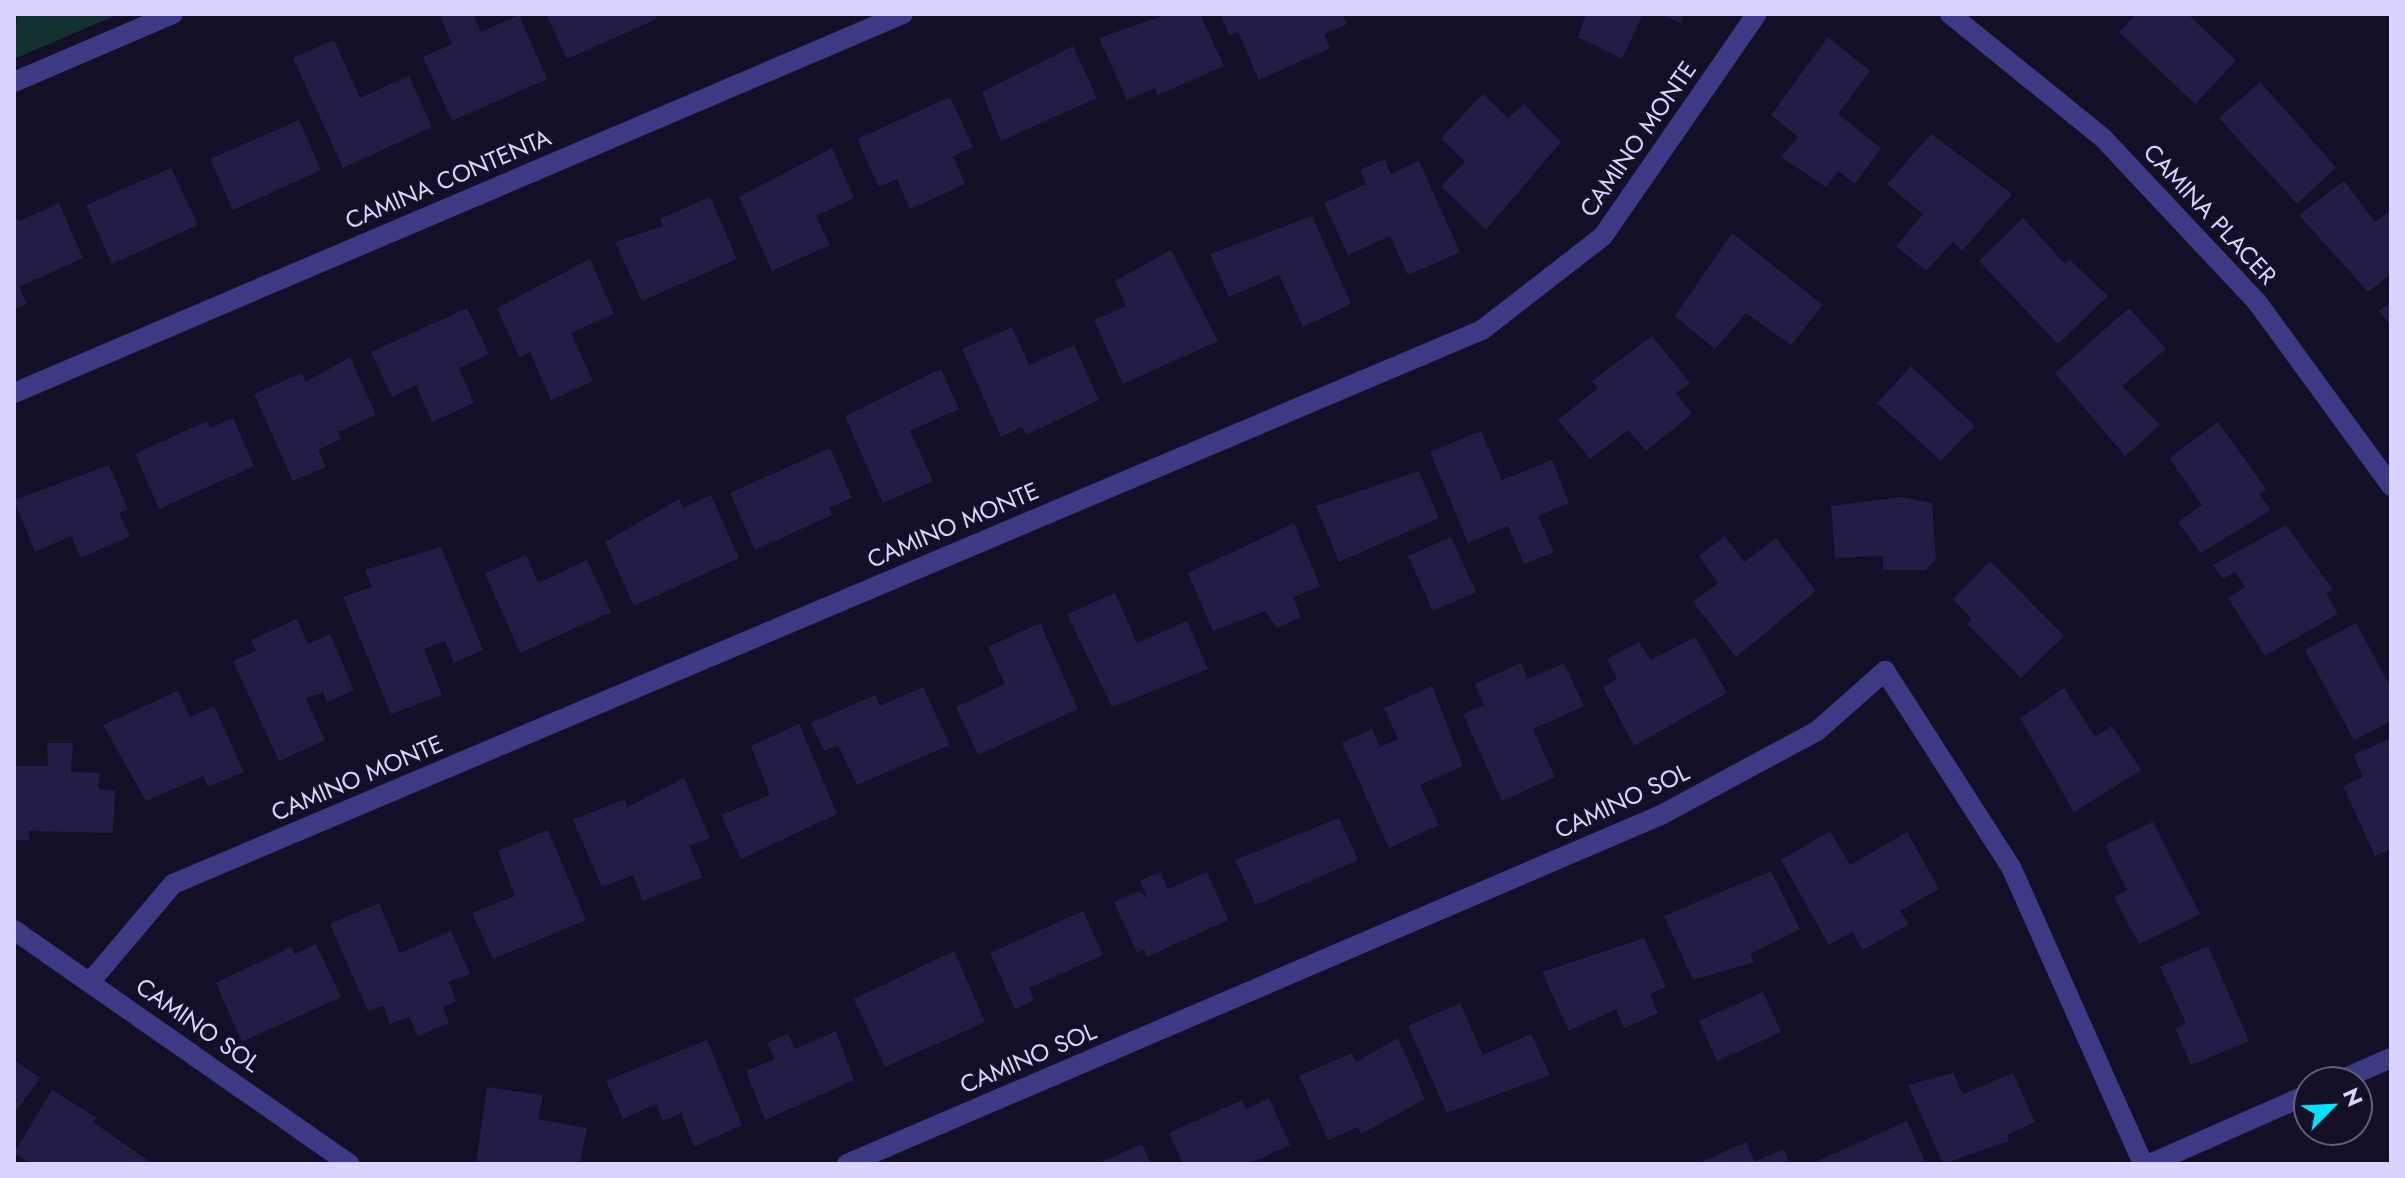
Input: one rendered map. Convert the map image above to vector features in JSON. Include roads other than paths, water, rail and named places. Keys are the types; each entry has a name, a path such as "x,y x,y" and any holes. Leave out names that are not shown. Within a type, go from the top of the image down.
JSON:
{"street":[{"path":"14,82 173,14"},
{"name":"CAMINA CONTENTA","path":"14,393 903,14"},
{"name":"CAMINO MONTE","path":"91,981 173,884 1482,330 1603,236 1757,14"},
{"name":"CAMINA PLACER","path":"1950,14 2103,138 2257,302 2391,486"},
{"name":"CAMINO SOL","path":"847,1164 1661,815 1817,731 1885,671 2011,867 2143,1164"},
{"name":"CAMINO SOL","path":"14,930 350,1164"},
{"path":"2373,1066 2391,1058"},
{"path":"2150,1164 2293,1101"}]}
